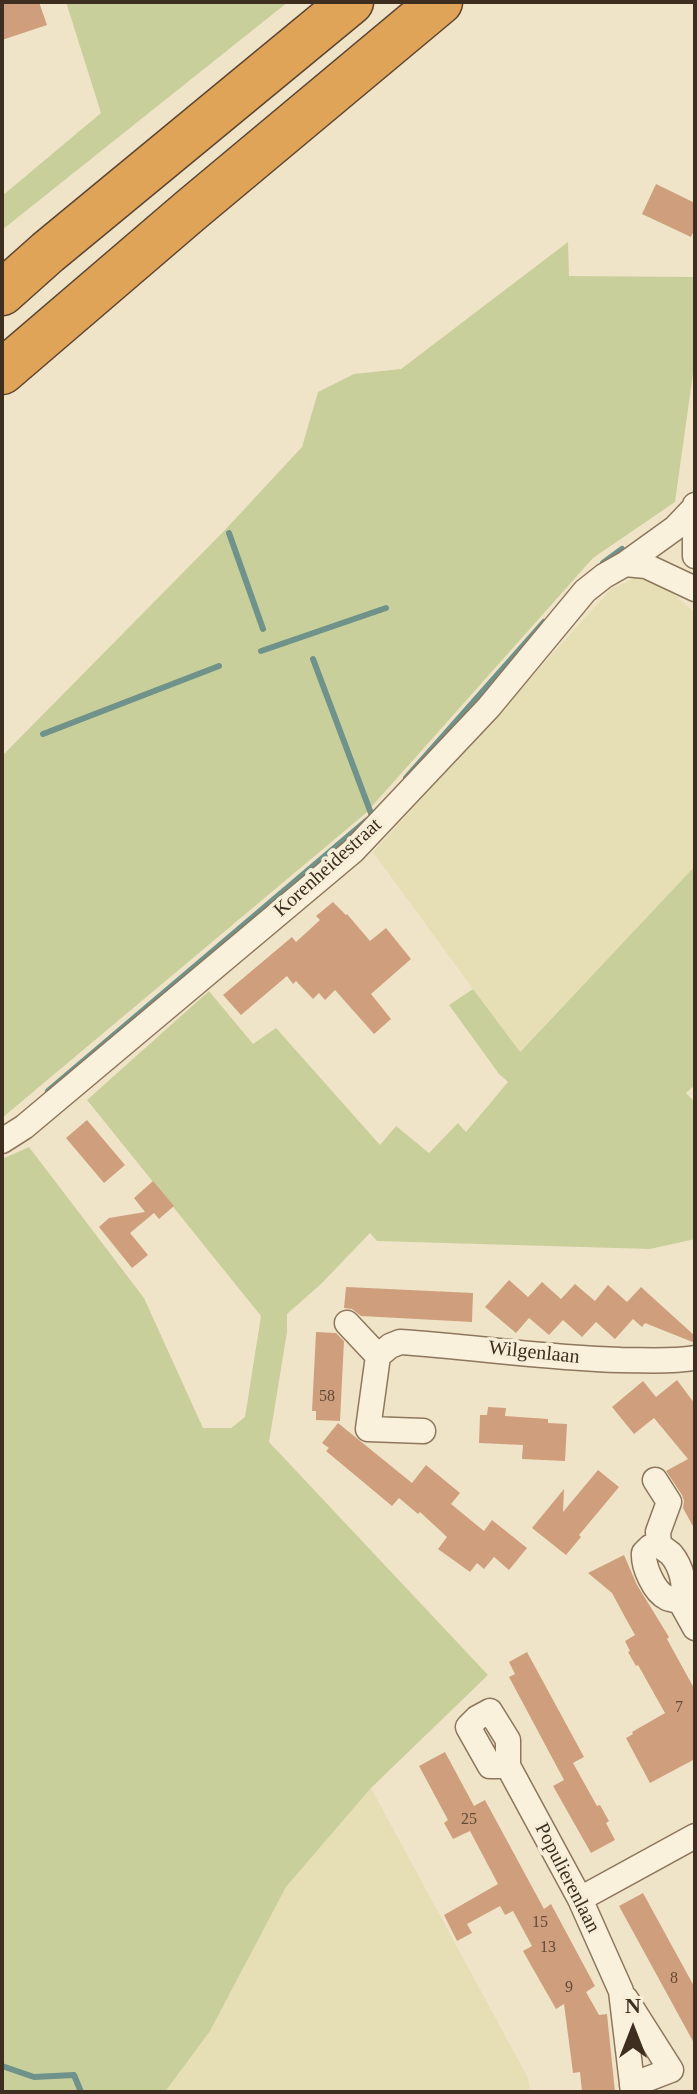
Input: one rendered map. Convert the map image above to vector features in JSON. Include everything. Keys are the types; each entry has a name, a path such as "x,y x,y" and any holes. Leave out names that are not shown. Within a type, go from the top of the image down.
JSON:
{"highway":[{"path":"2,252 308,2"},
{"path":"2,293 351,2"},
{"path":"6,377 191,210 440,2"}],"street":[{"path":"695,506 695,556"},
{"name":"Korenheidestraat","path":"2,1141 24,1127 353,851 489,707 585,591 675,528 695,506"},
{"path":"625,564 646,566 666,573 695,589"},
{"path":"347,1323 378,1356 368,1429 423,1431"},
{"name":"Wilgenlaan","path":"378,1356 400,1342 470,1346 576,1359 695,1358"},
{"path":"655,1480 669,1502 658,1532 659,1545 671,1554 681,1576 685,1587 680,1601 695,1628"},
{"name":"Populierenlaan","path":"508,1766 580,1899 621,1991 671,2070 632,2088 621,1991"},
{"path":"580,1899 695,1836"}],"shaded area":[{"path":"635,578 658,583 695,613 695,866 519,1052 373,852 611,589"},
{"path":"371,1788 528,2078 530,2088 525,2092 165,2092 210,2031 286,1887"}],"green space":[{"path":"66,2 288,2 2,230 2,196 101,113"},
{"path":"568,242 569,276 695,277 695,359 675,502 593,558 366,813 2,1118 2,756 223,532 302,447 318,392 354,374 401,369"},
{"path":"695,866 695,1085 686,1093 695,1102 695,1239 650,1249 377,1241 370,1233 287,1314 287,1332 269,1442 488,1675 371,1788 286,1887 210,2031 165,2092 2,2092 2,1159 29,1147 144,1298 203,1428 231,1428 245,1417 261,1316 87,1100 209,991 253,1044 276,1028 380,1145 396,1126 429,1153 458,1123 466,1132 508,1082 449,1005 473,989 520,1052"}],"building":[{"path":"2,2 39,2 47,25 2,40"},
{"path":"656,184 695,203 695,228 691,237 642,214"},
{"path":"333,902 370,941 386,928 411,959 371,994 391,1019 374,1034 335,990 325,1000 319,993 313,999 287,976 241,1015 223,995 292,937 296,942 320,920 316,916"},
{"path":"87,1120 125,1165 104,1183 66,1138"},
{"path":"153,1181 174,1206 159,1219 154,1213 130,1233 148,1255 132,1268 99,1227 109,1218 145,1212 134,1198"},
{"path":"509,1280 528,1297 542,1282 561,1299 575,1284 595,1301 608,1285 627,1302 641,1287 695,1336 695,1343 645,1323 642,1327 633,1319 615,1339 596,1322 582,1337 563,1320 549,1335 529,1318 516,1333 485,1307"},
{"path":"346,1287 473,1293 472,1322 361,1316 352,1309 344,1308"},
{"path":"316,1332 336,1333 344,1341 340,1421 316,1420 316,1411 312,1411"},
{"path":"677,1380 695,1404 695,1530 683,1508 682,1495 666,1471 688,1459 654,1418 634,1434 612,1407 643,1381 656,1397"},
{"path":"488,1407 506,1408 505,1416 548,1419 548,1423 567,1424 565,1461 522,1459 523,1445 479,1443 480,1415 487,1415"},
{"path":"338,1423 412,1483 426,1465 460,1493 451,1504 484,1531 492,1520 527,1548 509,1570 494,1557 484,1569 477,1563 470,1572 438,1549 447,1537 420,1512 418,1514 399,1498 392,1506 326,1451 329,1448 322,1443"},
{"path":"598,1470 619,1487 566,1555 532,1528 564,1489 563,1512"},
{"path":"624,1555 637,1585 669,1637 667,1639 695,1690 695,1759 650,1783 626,1738 665,1713 628,1652 625,1641 635,1635 612,1593 588,1573"},
{"path":"527,1652 584,1757 573,1763 609,1821 606,1823 615,1840 591,1853 553,1786 564,1780 509,1677 515,1674 509,1662"},
{"path":"445,1752 474,1806 485,1800 544,1909 551,1904 595,1986 586,1992 599,2015 607,2014 615,2092 582,2092 580,2072 573,2073 564,2004 556,2009 523,1951 532,1946 513,1911 505,1915 500,1906 467,1924 472,1933 457,1941 444,1915 498,1884 470,1831 453,1839 444,1823 448,1820 419,1766"},
{"path":"643,1893 695,1988 695,2045 619,1906"}],"waterway":[{"path":"229,533 263,629"},
{"path":"603,563 622,549"},
{"path":"261,651 386,608"},
{"path":"406,778 544,622"},
{"path":"313,659 372,816"},
{"path":"43,734 219,666"},
{"path":"48,1091 366,821"},
{"path":"2,2066 34,2077 74,2075 81,2092"}]}
